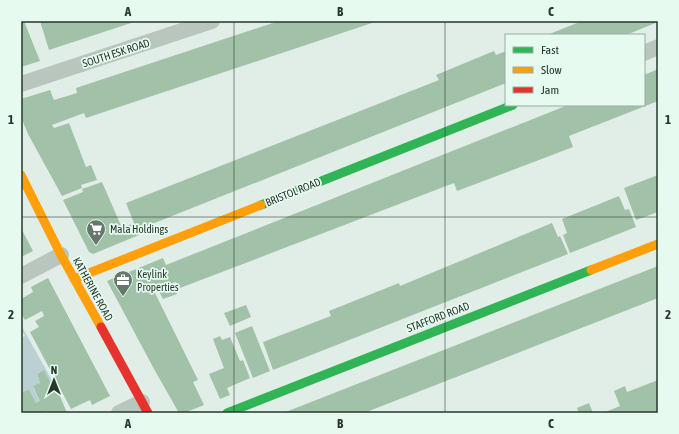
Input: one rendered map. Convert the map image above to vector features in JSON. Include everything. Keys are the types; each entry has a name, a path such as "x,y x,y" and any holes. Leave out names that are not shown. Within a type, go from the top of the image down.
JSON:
{"street":[{"name":"SOUTH ESK ROAD","path":"21,84 212,21"},
{"path":"645,53 658,47"},
{"name":"BRISTOL ROAD","path":"74,279 510,106"},
{"name":"KATHERINE ROAD","path":"21,175 61,255 145,407"},
{"name":"STAFFORD ROAD","path":"227,413 658,244"},
{"path":"21,276 61,255"},
{"path":"119,413 145,407"}],"shaded area":[{"path":"21,325 58,391 56,392 44,370 37,374 40,383 33,387 40,401 36,403 29,389 21,393 21,338 25,336 21,329"}],"building":[{"path":"21,21 24,21 40,61 21,67"},
{"path":"40,21 137,21 49,50"},
{"path":"279,21 378,21 86,118 84,113 52,125 54,128 69,123 86,167 91,165 97,180 81,185 82,188 62,196 28,134 21,117 21,99 50,90 54,100 77,93 76,88"},
{"path":"582,21 658,21 628,34 550,34"},
{"path":"494,51 496,55 505,51 505,83 137,230 139,235 93,254 89,252 63,200 83,192 82,189 102,182 122,228 134,223 126,203 439,80 436,75"},
{"path":"658,69 658,101 569,136 573,147 457,191 454,183 180,288 176,282 173,283 177,294 163,299 157,288 153,289 198,380 193,382 204,405 184,413 179,413 107,281 163,258 166,265 565,106 645,106 645,75"},
{"path":"658,175 658,212 636,220 624,188"},
{"path":"619,196 625,210 629,209 636,227 570,253 563,235 567,233 562,219"},
{"path":"552,223 568,254 273,370 263,342 331,316 329,311 399,283 400,286"},
{"path":"21,228 33,251 21,257"},
{"path":"658,266 658,298 364,413 283,413"},
{"path":"48,278 110,396 92,405 90,400 71,409 30,332 39,327 35,321 44,316 42,311 25,320 21,313 21,299 33,292 31,287"},
{"path":"246,305 251,317 230,326 224,313"},
{"path":"252,326 270,371 253,378 235,333"},
{"path":"220,336 222,340 230,337 240,361 243,360 250,378 227,388 230,395 220,399 209,374 224,368 213,339"},
{"path":"44,370 56,392 58,391 67,413 48,413 47,411 43,413 21,413 21,393 29,389 36,403 40,401 33,386 40,383 37,374"},
{"path":"658,380 658,413 603,413 620,406 614,391 625,386 627,392"},
{"path":"589,403 593,413 579,413 577,408"}],"traffic: fast":[{"path":"261,205 510,106"},
{"path":"227,413 591,270"}],"traffic: slow":[{"path":"21,175 61,255 101,327"},
{"path":"74,279 261,205"},
{"path":"591,270 658,244"}],"traffic: jam":[{"path":"101,327 148,413"}],"place":[{"name":"Mala Holdings","path":"96,246"},
{"name":"Keylink Properties","path":"123,297"}]}
